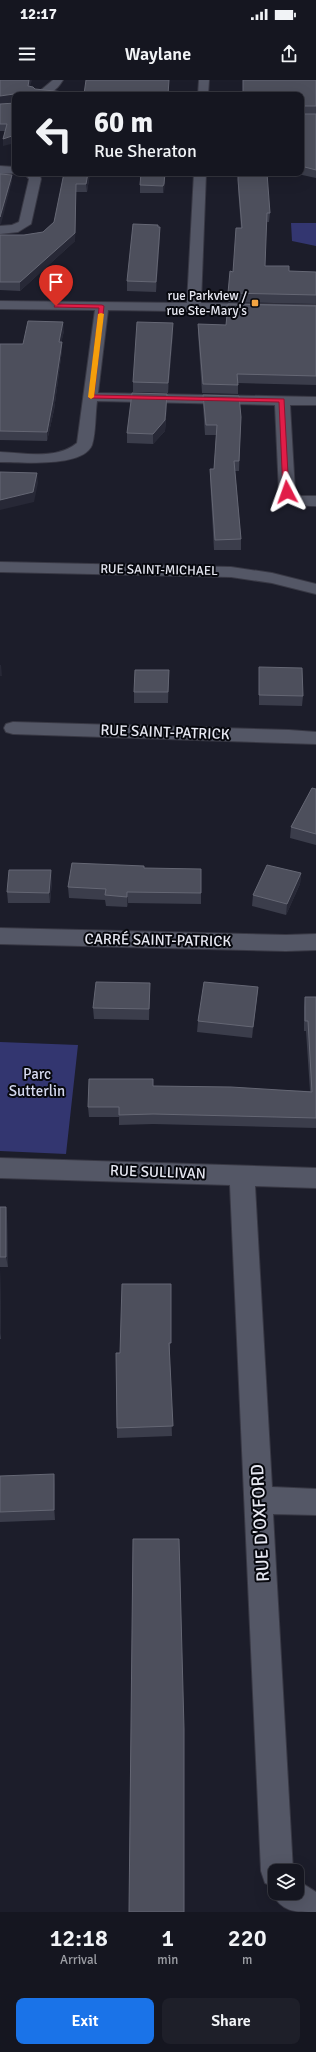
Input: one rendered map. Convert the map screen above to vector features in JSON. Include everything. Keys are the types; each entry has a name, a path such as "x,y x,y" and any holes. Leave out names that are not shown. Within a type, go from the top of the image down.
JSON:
{"street":[{"path":"44,92 55,85 58,80"},
{"path":"203,92 204,80"},
{"path":"0,170 12,171"},
{"path":"0,230 14,229 26,224 35,179 34,176"},
{"path":"194,308 200,176"},
{"path":"0,305 316,309"},
{"path":"0,457 51,458 68,454 81,448 86,440 102,306"},
{"path":"91,397 316,401"},
{"path":"282,400 287,492 291,498 296,500 316,501"},
{"name":"RUE SAINT-MICHAEL","path":"0,567 231,572 272,578 316,589"},
{"name":"RUE SAINT-PATRICK","path":"13,728 316,738"},
{"name":"CARRÉ SAINT-PATRICK","path":"0,936 286,943 316,942"},
{"name":"RUE SULLIVAN","path":"0,1168 316,1178"},
{"name":"RUE D'OXFORD","path":"242,1175 277,1864"},
{"path":"259,1500 316,1502"},
{"path":"298,1900 305,1905 316,1909"}],"green space":[{"path":"291,223 316,223 316,246 292,241"},
{"name":"Parc Sutterlin","path":"0,1042 78,1045 66,1154 0,1151"}],"building":[{"path":"0,80 29,80 28,86 35,89 64,92 12,92 12,94 0,96"},
{"path":"86,80 169,80 168,92 84,92"},
{"path":"243,80 316,80 316,106 304,106 304,92 243,92"},
{"path":"12,103 12,136 3,139 7,124 0,124 0,104"},
{"path":"304,114 316,114 316,170 304,167"},
{"path":"0,174 12,175 0,217"},
{"path":"63,176 87,176 86,184 76,184 75,233 20,282 0,282 0,235 24,235 43,232 54,222"},
{"path":"141,176 165,176 163,186 140,185"},
{"path":"238,176 267,176 270,213 267,213 265,266 289,266 289,271 316,272 316,295 228,293 230,271 233,272 236,228 242,228"},
{"path":"133,224 158,225 158,227 160,227 156,282 127,281"},
{"path":"228,304 316,306 316,376 237,374 238,385 203,384 198,324 226,325"},
{"path":"28,321 63,322 59,342 62,342 47,432 0,431 0,344 23,344"},
{"path":"137,322 173,323 168,383 133,382"},
{"path":"132,393 167,394 165,420 153,434 127,433"},
{"path":"203,395 239,396 241,417 239,461 234,461 241,539 215,540 210,469 214,469 217,425 206,425"},
{"path":"0,472 37,473 33,492 0,500"},
{"path":"259,667 302,668 303,696 259,695"},
{"path":"135,670 169,670 168,692 134,692"},
{"path":"312,788 316,789 316,834 291,827"},
{"path":"72,863 144,866 144,868 201,869 201,893 127,892 127,897 105,895 106,889 68,887"},
{"path":"267,865 301,873 287,904 253,895"},
{"path":"9,870 51,870 49,893 7,892"},
{"path":"96,982 150,983 149,1009 93,1008"},
{"path":"204,982 258,987 253,1027 198,1021"},
{"path":"305,997 316,997 316,1118 153,1114 119,1115 119,1107 88,1107 89,1079 153,1079 153,1086 231,1087 312,1092 308,1021 305,1021"},
{"path":"0,1207 6,1207 6,1257 0,1257"},
{"path":"122,1284 171,1284 171,1343 169,1343 173,1426 117,1428 116,1353 120,1353"},
{"path":"54,1474 54,1510 0,1512 0,1476"},
{"path":"133,1539 179,1539 184,1729 184,1912 129,1912"}],"slow traffic":[{"path":"91,397 101,314"}],"place":[{"name":"rue Parkview / rue Ste-Mary's","path":"255,303"}],"route":[{"path":"56,306 102,306 91,397 282,400 287,492"}]}
